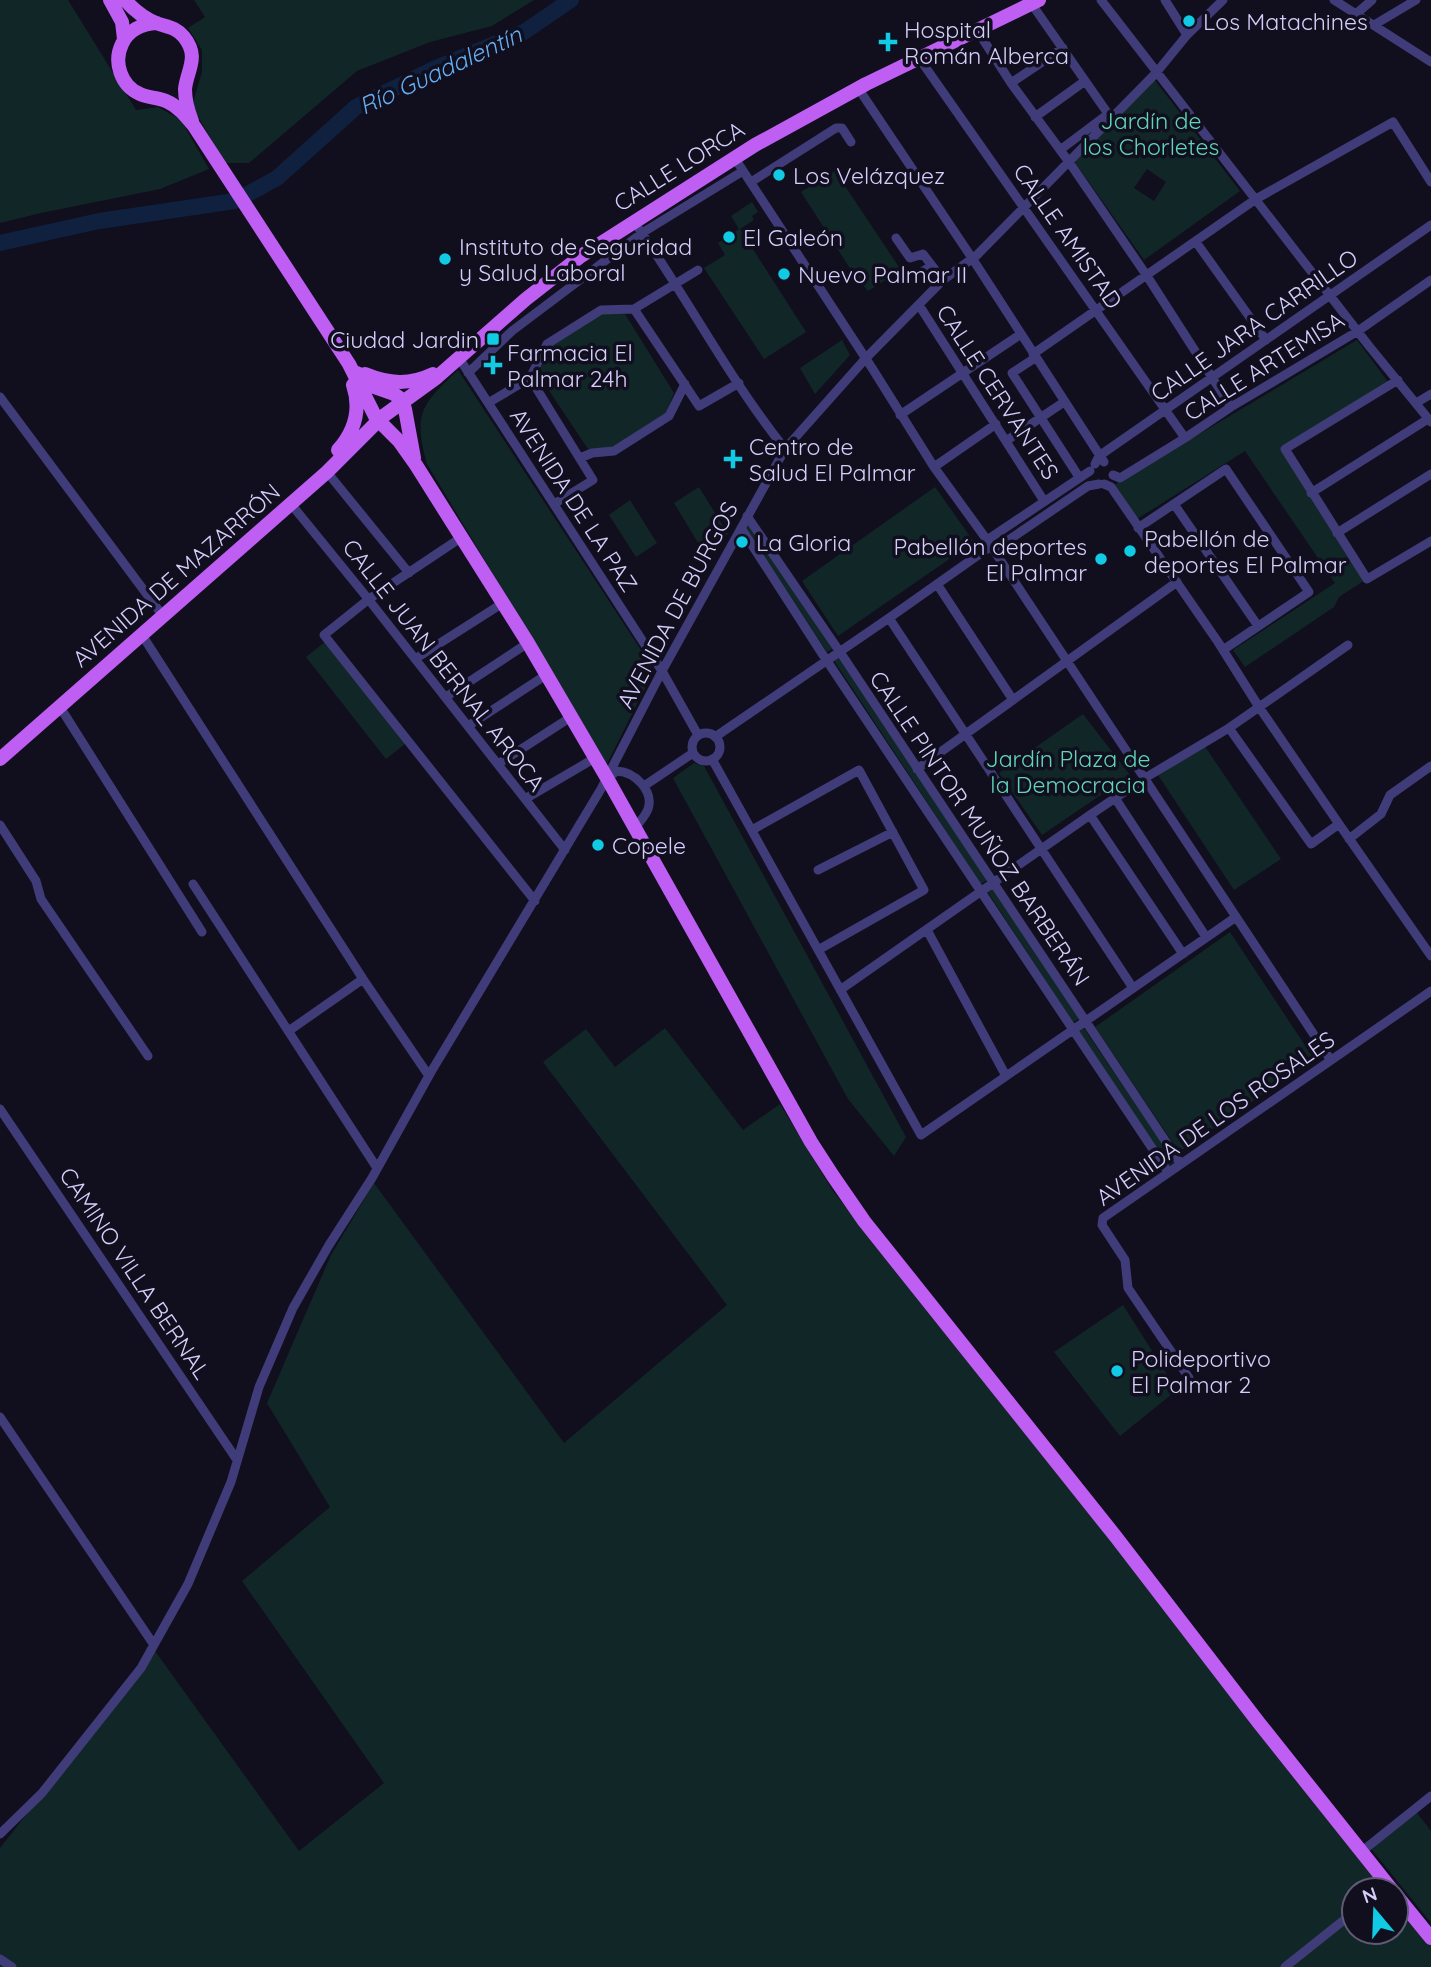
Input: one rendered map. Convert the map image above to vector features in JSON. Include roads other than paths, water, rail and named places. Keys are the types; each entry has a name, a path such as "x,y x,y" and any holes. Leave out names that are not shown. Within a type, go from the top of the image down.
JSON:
{"main road":[{"path":"110,0 122,22 124,39 118,58 122,77 135,92 168,102 177,108 194,126 349,364 375,423 399,441 416,465 547,674 793,1109 848,1199 1116,1536 1379,1876"},
{"path":"125,0 141,14 175,29 188,43 192,61 186,100 194,126"},
{"name":"CALLE LORCA","path":"375,423 426,386 580,256 638,227 734,157 858,88 1035,2"},
{"path":"124,39 139,27 157,23"},
{"path":"154,97 173,93 187,80"},
{"path":"291,504 344,444 356,415 354,387 323,324"},
{"path":"349,364 375,378 402,383 419,380 454,362"},
{"path":"349,364 374,387 401,404 416,465"},
{"name":"AVENIDA DE MAZARRÓN","path":"0,759 327,472 375,423"},
{"path":"1410,1914 1431,1938"}],"street":[{"path":"1101,0 1430,420 1311,493"},
{"path":"1165,0 1187,35"},
{"name":"AVENIDA DE BURGOS","path":"0,1834 42,1793 141,1668 188,1584 231,1482 259,1387 293,1308 607,778 662,671 785,449 866,359 943,280 977,255 1069,162 1110,116 1156,73 1187,35 1223,0"},
{"path":"1334,0 1430,60"},
{"path":"1356,14 1372,0"},
{"path":"1374,25 1416,0"},
{"path":"1035,2 1110,116 1059,150"},
{"path":"977,30 1011,83 1147,276 1231,407"},
{"path":"1011,83 1063,48"},
{"name":"CALLE AMISTAD","path":"919,58 1185,438"},
{"path":"1035,117 1085,81"},
{"path":"858,88 1021,334 1064,402 1097,463 1111,467 1108,482 1138,528 1431,956"},
{"path":"1079,477 1012,373 1256,199 1393,122 1431,182"},
{"path":"751,182 836,128 842,128 851,142"},
{"path":"734,157 934,467 991,546 1330,1059"},
{"name":"CALLE LORCA","path":"468,373 512,331 638,227 743,171"},
{"name":"CALLE JARA CARRILLO","path":"991,546 1044,501 1166,411 1431,225"},
{"path":"638,227 785,449"},
{"path":"896,238 910,258 923,254 943,280"},
{"path":"1196,242 1266,340"},
{"path":"920,273 931,265"},
{"path":"488,403 530,378 547,344 601,310 634,309 698,270"},
{"name":"CALLE ARTEMISA","path":"1108,482 1120,478 1358,331 1431,280"},
{"name":"CALLE CERVANTES","path":"919,305 1044,501"},
{"path":"634,309 699,406 739,383"},
{"path":"900,415 1021,334"},
{"name":"AVENIDA DE LA PAZ","path":"454,362 468,373 488,403 662,671 698,735"},
{"path":"530,378 593,480 554,504"},
{"path":"1398,380 1285,449 1367,579 1431,541"},
{"path":"580,458 592,453 614,451 669,416 685,384"},
{"path":"1416,403 1431,394"},
{"path":"0,397 163,616"},
{"path":"1006,441 1064,402"},
{"path":"934,467 996,424"},
{"path":"1097,463 1092,479 1108,482"},
{"path":"1138,528 1226,469 1309,592 1223,650"},
{"path":"327,472 409,573"},
{"path":"1337,533 1431,474"},
{"path":"715,737 991,546 1088,486 1108,482"},
{"name":"CALLE JUAN BERNAL AROCA","path":"291,504 565,850"},
{"path":"1174,504 1258,626"},
{"name":"CALLE PINTOR MUÑOZ BARBERÁN","path":"747,516 1180,1163"},
{"name":"CALLE PINTOR MUÑOZ BARBERÁN","path":"741,528 1168,1172"},
{"path":"462,537 369,600 324,635 535,901"},
{"path":"917,769 1177,582"},
{"path":"937,584 1013,700"},
{"path":"415,659 503,603"},
{"path":"889,618 1133,988"},
{"path":"142,635 363,979 429,1076"},
{"path":"446,697 528,642"},
{"path":"840,990 1115,798 1229,728 1348,645"},
{"path":"468,726 547,674"},
{"path":"60,707 202,932"},
{"path":"498,764 571,717"},
{"path":"1229,728 1311,844 1339,824"},
{"path":"707,733 715,737 719,749 712,759 701,760 693,753 692,743 698,735 707,733"},
{"path":"644,786 693,753"},
{"path":"526,799 595,758"},
{"path":"617,759 624,771"},
{"path":"712,759 921,1135 1237,917"},
{"path":"1349,839 1381,814 1390,795 1431,766"},
{"path":"752,830 859,770 924,890 818,950"},
{"path":"607,778 617,771 624,771 644,786 649,807 635,828"},
{"path":"1115,798 1206,937"},
{"path":"625,811 645,816"},
{"path":"1090,815 1183,954"},
{"path":"0,825 36,881 41,899 148,1056"},
{"path":"818,870 893,832"},
{"path":"193,884 377,1168"},
{"path":"928,930 1006,1076"},
{"path":"289,1030 363,979"},
{"name":"AVENIDA DE LOS ROSALES","path":"1189,1378 1128,1288 1125,1260 1102,1225 1102,1218 1431,991"},
{"name":"CAMINO VILLA BERNAL","path":"0,1109 237,1460"},
{"path":"0,1417 154,1645"},
{"path":"1362,1852 1431,1796"},
{"path":"1285,1967 1340,1923"},
{"path":"0,1959 12,1967"}],"waterway":[{"name":"Río Guadalentín","path":"0,243 99,221 235,201 277,178 356,107 436,68 524,32 571,0"}],"place":[{"name":"Los Matachines","path":"1189,21"},
{"name":"Hospital Román Alberca","path":"888,42"},
{"name":"Los Velázquez","path":"779,175"},
{"name":"El Galeón","path":"729,237"},
{"name":"Instituto de Seguridad y Salud Laboral","path":"445,259"},
{"name":"Nuevo Palmar II","path":"784,274"},
{"name":"Ciudad Jardin","path":"493,339"},
{"name":"Farmacia El Palmar 24h","path":"493,365"},
{"name":"Centro de Salud El Palmar","path":"733,459"},
{"name":"La Gloria","path":"742,542"},
{"name":"Pabellón de deportes El Palmar","path":"1130,551"},
{"name":"Pabellón deportes El Palmar","path":"1101,559"},
{"name":"Copele","path":"598,845"},
{"name":"Polideportivo El Palmar 2","path":"1117,1371"}],"park label":[{"name":"Jardín de los Chorletes","path":"1151,133"},
{"name":"Jardín Plaza de la Democracia","path":"1068,771"}]}
